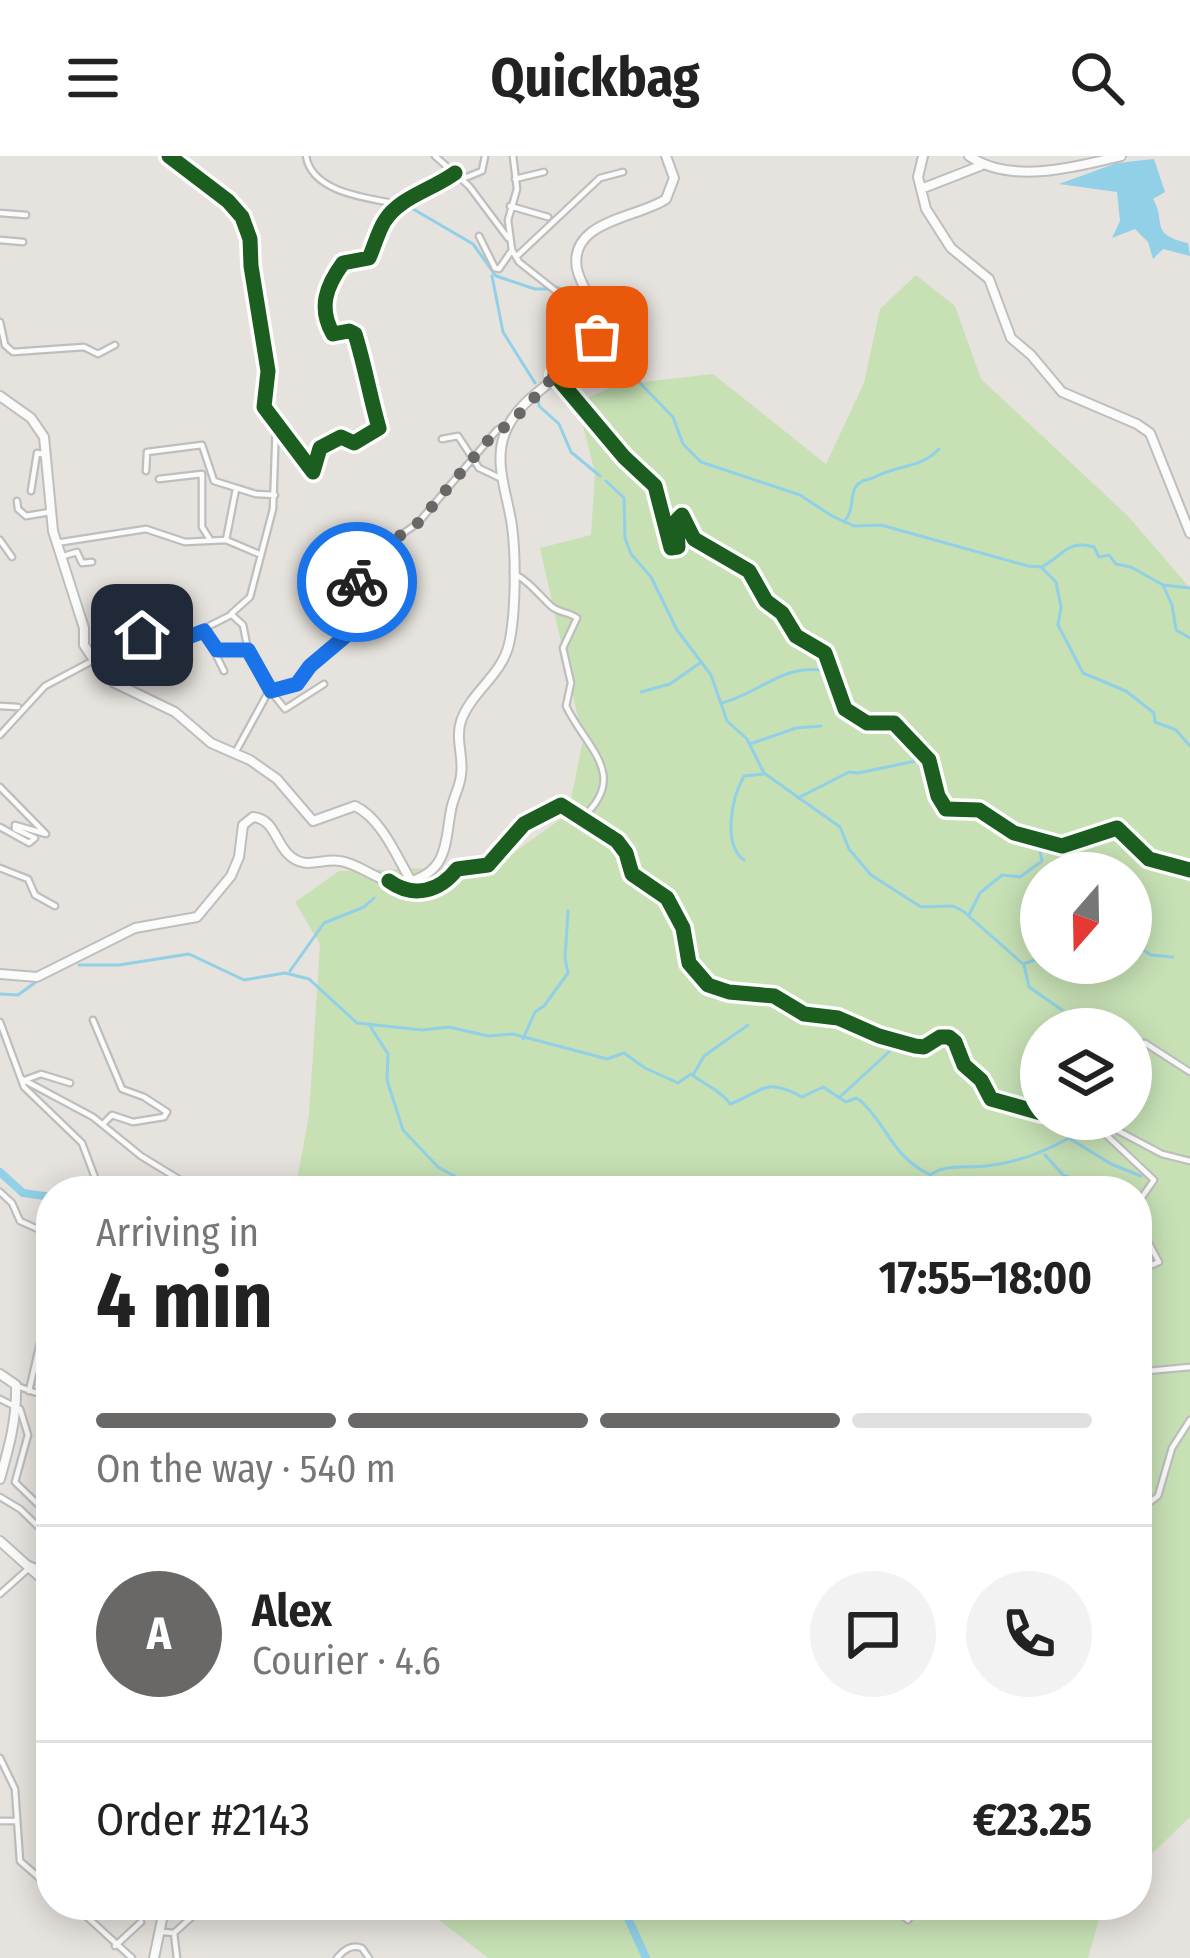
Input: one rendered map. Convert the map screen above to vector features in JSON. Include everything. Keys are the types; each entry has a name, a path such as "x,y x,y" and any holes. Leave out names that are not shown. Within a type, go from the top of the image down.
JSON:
{"main road":[{"path":"2,974 37,977 135,928 197,916 231,876 243,825 253,817 268,822 297,861 344,861 388,880 412,881 432,868 449,844 451,810 461,778 460,725 506,656 510,634 512,530 501,449 508,426 555,375 596,341 600,320 578,272 580,246 596,229 666,199 674,182 666,156"},
{"path":"923,156 918,173 931,216 955,253 989,279 1009,335 1055,387 1140,425 1152,436 1190,532"},
{"path":"921,189 944,183 963,170 966,156"},
{"path":"966,156 990,167"},
{"path":"982,156 994,164 1048,170"},
{"path":"963,170 1048,170 1121,156"},
{"path":"0,396 33,420 44,437 56,543 85,628 83,642 109,679 175,712 211,743 277,779 314,821 351,807 362,808 412,881"},
{"path":"0,1374 16,1385 0,1479"},
{"path":"0,1540 36,1575"},
{"path":"154,1958 162,1920"}],"street":[{"path":"169,156 242,217 250,239 250,266 268,371 264,407 313,472 320,448 340,437 354,443 380,425 370,403 368,373 356,336 349,331 332,334 325,320 330,282 342,264 369,258 384,221 398,206 455,172"},
{"path":"306,156 311,172 325,183 398,206"},
{"path":"435,156 462,179 492,214 513,250 557,292 596,341"},
{"path":"462,179 482,170 485,156"},
{"path":"513,156 513,250"},
{"path":"515,179 544,172"},
{"path":"478,236 495,268 501,268 513,250 600,178 623,172"},
{"path":"510,206 548,217"},
{"path":"0,213 26,215"},
{"path":"0,240 23,242"},
{"path":"0,322 6,347 12,352 84,347 94,355 115,345"},
{"path":"555,375 624,458 655,486 671,548 678,547 681,515 699,544 749,571 766,601 782,613 796,636 826,655 845,709 864,722 897,725 923,751 946,809 979,810 1014,833 1061,847 1114,827 1149,859 1190,870"},
{"path":"0,735 46,685 96,659 103,645 131,634 173,643 204,631 250,597 275,495 276,422"},
{"path":"235,753 270,690 297,684 348,634 351,596 375,553 418,523 497,430 508,426"},
{"path":"442,439 458,436 483,472 504,480"},
{"path":"146,472 147,452 202,445 212,479 236,489 275,495"},
{"path":"31,491 37,453 46,454"},
{"path":"159,478 202,474 202,527 209,538"},
{"path":"226,540 236,489"},
{"path":"17,502 26,516 50,512"},
{"path":"56,543 146,529 185,542 226,540 259,554"},
{"path":"0,540 11,557"},
{"path":"61,557 77,552 83,564 92,562"},
{"path":"512,572 555,610 577,617 563,648 571,679 566,706 589,738 605,784 602,799 582,818"},
{"path":"231,614 244,628 248,650 285,709 323,684"},
{"path":"204,631 224,671"},
{"path":"217,650 248,650"},
{"path":"0,706 22,707"},
{"path":"0,787 46,834 15,825 35,838 31,844 0,827"},
{"path":"388,880 399,888 436,889 457,868 488,865 520,828 558,805 616,841 632,874 667,898 683,928 689,963 705,982 729,992 774,995 804,1014 838,1018 915,1046 949,1037 991,1099 1020,1105"},
{"path":"0,868 28,879 36,896 55,906"},
{"path":"93,1020 122,1090 144,1097 167,1114 133,1122 112,1115 103,1124"},
{"path":"0,1022 26,1089 82,1143 94,1176"},
{"path":"1152,1046 1190,1072"},
{"path":"24,1080 44,1074 70,1083"},
{"path":"24,1080 103,1124 174,1176"},
{"path":"1112,1140 1151,1176"},
{"path":"1136,1140 1190,1161"},
{"path":"0,1192 12,1203 20,1221 36,1228"},
{"path":"29,1390 36,1360"},
{"path":"1152,1371 1190,1367"},
{"path":"16,1385 36,1393"},
{"path":"0,1399 16,1406 28,1436 14,1482 36,1502"},
{"path":"1152,1501 1158,1496 1172,1448 1190,1420"},
{"path":"0,1497 36,1524"},
{"path":"0,1594 25,1566 36,1569"},
{"path":"0,1758 15,1789 20,1862 36,1875"},
{"path":"0,1821 17,1821"},
{"path":"89,1920 132,1958"},
{"path":"160,1932 174,1933 188,1920"},
{"path":"115,1946 141,1922"},
{"path":"174,1933 177,1958"},
{"path":"337,1958 356,1946 369,1958"}],"green space":[{"path":"916,275 955,306 981,379 1128,516 1190,588 1190,1817 1152,1854 1152,1176 298,1176 309,1115 320,944 295,902 339,871 495,866 568,814 583,740 540,548 591,535 595,473 577,402 617,385 713,374 826,464 864,383 880,309"},
{"path":"439,1920 1099,1920 1088,1958 488,1958"}],"water":[{"path":"1154,159 1165,192 1153,199 1161,226 1168,236 1188,243 1190,256 1163,249 1153,259 1148,242 1135,229 1112,238 1120,221 1117,192 1059,184 1117,163"}],"waterway":[{"path":"389,204 408,206 473,244 496,276 549,289"},
{"path":"492,276 503,332 535,383"},
{"path":"556,287 575,294 595,324"},
{"path":"605,332 635,378 673,417 683,444 701,462 800,495 854,526 881,525 1028,566 1041,567 1071,547 1085,545 1094,547 1099,557 1109,555 1116,564 1163,585 1190,588"},
{"path":"538,397 539,406 559,424 571,452 600,476"},
{"path":"844,522 859,483 917,463 939,449"},
{"path":"606,481 624,498 625,538 631,554 651,577 677,630 711,675 727,721 747,739 764,773 840,827 849,849 871,875 921,907 953,906 963,911 1020,961"},
{"path":"1042,568 1056,582 1061,607 1058,625 1083,673 1126,691 1154,713 1155,722 1176,730 1190,746"},
{"path":"1163,585 1176,630 1190,638"},
{"path":"641,692 670,684 700,663"},
{"path":"721,703 784,675 824,671"},
{"path":"750,744 796,728 821,726"},
{"path":"798,798 849,772 916,761"},
{"path":"744,860 733,843 733,808 744,776 763,774"},
{"path":"969,915 980,893 1002,875 1020,877 1042,861 1040,850"},
{"path":"290,971 324,923 374,898"},
{"path":"523,1039 535,1012 568,973 568,911"},
{"path":"79,965 119,965 189,954 244,980 285,973 309,979 357,1023 422,1030 449,1027 488,1036 513,1034 607,1059 624,1053 678,1083 691,1074 730,1104 771,1087 802,1097 823,1087 846,1102 861,1101 898,1150 930,1175 949,1168 1019,1160 1069,1138 1141,1176"},
{"path":"1152,955 1173,957"},
{"path":"0,994 18,995 36,982"},
{"path":"1028,984 1059,1008"},
{"path":"693,1075 704,1056 748,1025"},
{"path":"370,1026 388,1054 387,1080 403,1130 438,1167 454,1176"},
{"path":"841,1096 892,1049 916,1050"},
{"path":"1045,1155 1066,1176"},
{"path":"0,1172 23,1193 36,1195"},
{"path":"629,1920 646,1958"}],"cycle path":[{"path":"169,156 242,217 250,239 268,371 264,407 313,472 320,448 341,437 354,443 379,428 355,334 333,334 328,324 325,306 332,280 343,263 369,258 384,222 398,206 455,173"},
{"path":"555,375 624,457 655,486 671,548 678,547 677,520 682,515 694,539 749,571 766,601 782,613 796,636 825,653 845,709 867,723 894,723 929,760 946,809 979,810 1014,833 1062,846 1117,828 1149,859 1190,870"},
{"path":"389,881 408,890 426,890 443,883 457,869 488,865 524,824 561,805 617,841 632,874 667,898 683,928 689,963 708,985 774,996 804,1014 838,1018 915,1046 949,1037 991,1099 1020,1107"}],"way so far":[{"path":"357,582 375,553 418,523 497,430 508,426 597,337"}],"route":[{"path":"142,635 173,643 204,631 217,650 248,650 271,691 297,684 310,666 348,634 349,605 357,582"}]}
